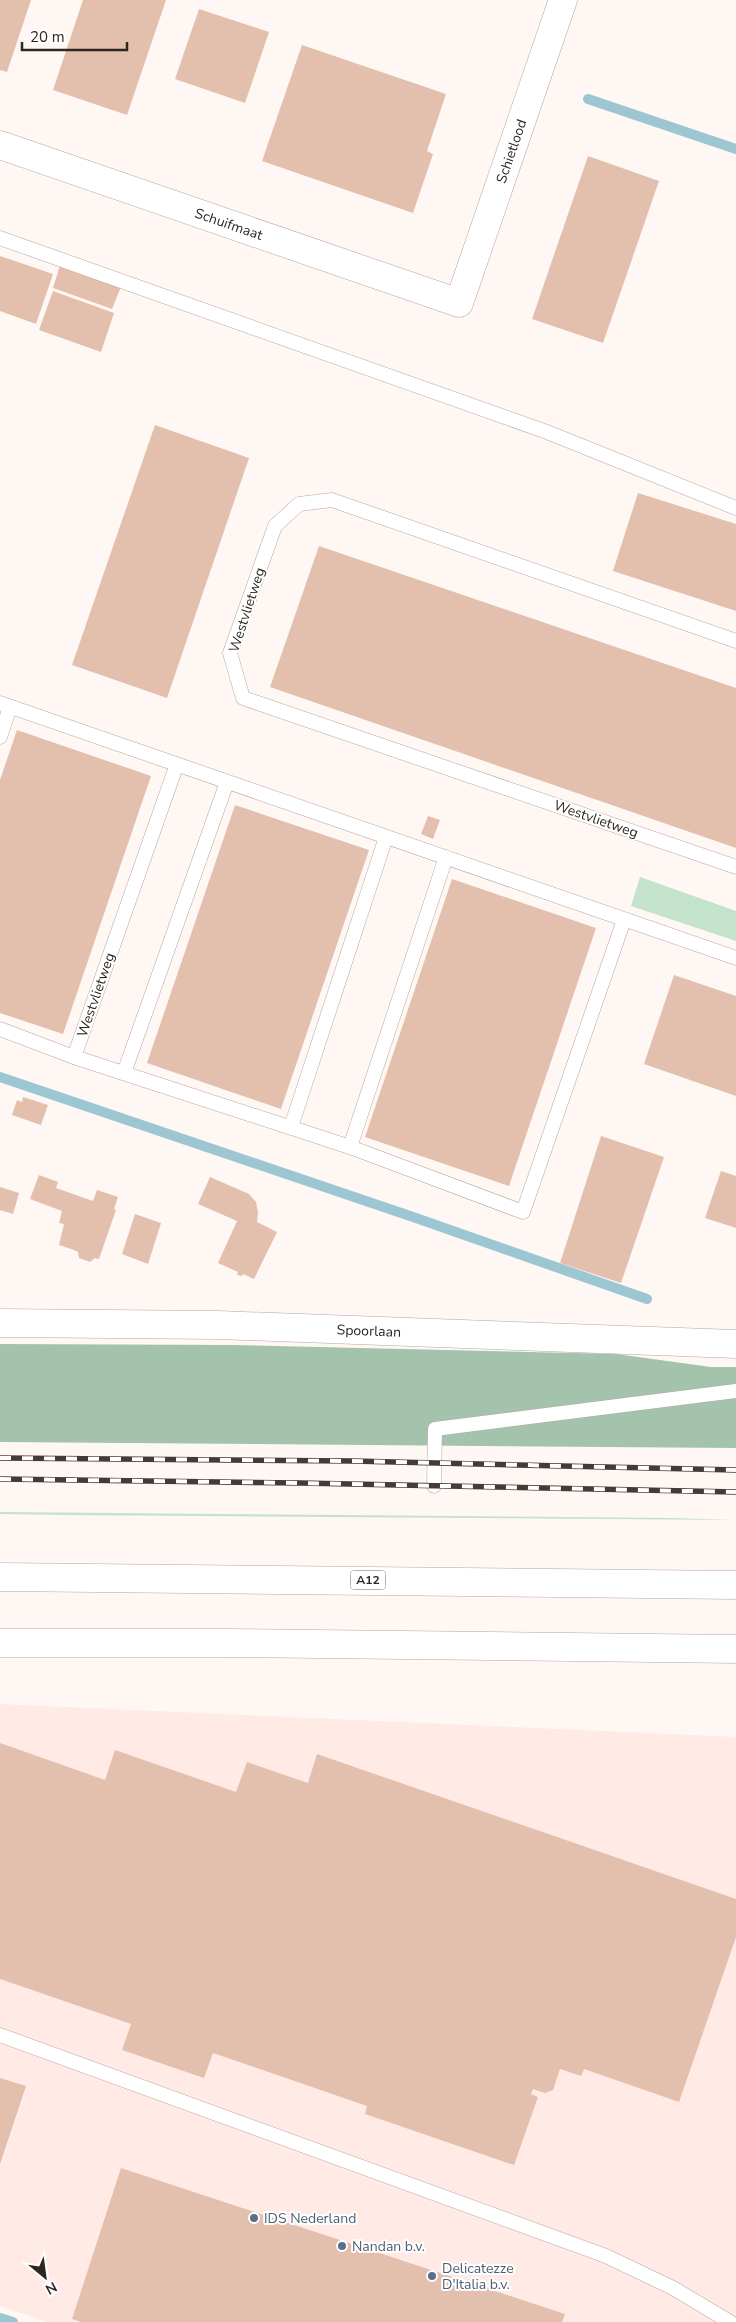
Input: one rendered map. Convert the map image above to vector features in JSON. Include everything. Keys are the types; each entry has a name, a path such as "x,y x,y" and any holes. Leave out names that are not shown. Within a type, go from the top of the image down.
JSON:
{"main road":[{"name":"Schietlood","path":"460,303 563,0"},
{"name":"Schuifmaat","path":"0,145 460,303"},
{"name":"Spoorlaan","path":"0,1323 218,1325 736,1344"},
{"name":"A12","path":"0,1577 736,1585"},
{"path":"0,1643 225,1643 736,1649"}],"lane":[{"path":"0,238 547,432 736,508"},
{"name":"Westvlietweg","path":"736,641 332,500 300,504 276,526 230,654 243,698 736,867"},
{"path":"0,737 5,705 736,958"},
{"name":"Westvlietweg","path":"74,1056 177,764"},
{"path":"124,1073 228,782"},
{"path":"291,1127 386,836"},
{"path":"350,1147 446,857"},
{"path":"0,1029 124,1073 350,1147 523,1212 624,920"},
{"path":"434,1486 435,1429 736,1391"},
{"path":"0,2035 606,2256 673,2288 730,2322"}],"shaded area":[{"path":"0,1704 736,1737 736,2322 48,2322 0,2306"}],"green space":[{"path":"640,877 736,911 736,941 631,906"},
{"path":"0,1344 233,1345 616,1354 711,1367 736,1367 736,1448 0,1442"},
{"path":"0,1512 736,1520 66,1515 0,1514"}],"building":[{"path":"0,0 31,0 7,72 0,70"},
{"path":"83,0 166,0 127,115 53,90"},
{"path":"199,9 269,32 245,103 175,79"},
{"path":"302,45 446,94 427,151 433,154 413,213 262,161"},
{"path":"588,156 659,181 603,343 532,319"},
{"path":"0,256 53,274 36,324 0,311"},
{"path":"61,262 122,284 112,309 53,288"},
{"path":"53,291 114,313 101,352 39,330"},
{"path":"155,425 249,458 167,698 72,665"},
{"path":"638,493 736,524 736,611 613,571"},
{"path":"319,546 736,688 736,848 270,687"},
{"path":"17,730 151,776 63,1034 0,1013 0,780"},
{"path":"235,805 369,850 281,1109 147,1063"},
{"path":"428,816 440,820 433,839 421,834"},
{"path":"452,879 596,928 509,1186 365,1137"},
{"path":"674,975 736,996 736,1096 644,1064"},
{"path":"23,1097 48,1105 41,1125 12,1115 17,1100 22,1102"},
{"path":"601,1136 664,1157 621,1283 560,1263"},
{"path":"721,1171 736,1176 736,1228 705,1218"},
{"path":"39,1175 58,1182 56,1188 93,1201 97,1190 118,1197 114,1209 116,1210 99,1259 95,1258 90,1262 79,1258 78,1252 59,1245 64,1224 59,1223 62,1211 30,1199"},
{"path":"210,1177 249,1194 256,1202 257,1222 277,1232 254,1279 243,1274 242,1276 237,1275 238,1272 218,1263 237,1221 198,1204"},
{"path":"0,1187 19,1193 13,1214 0,1210"},
{"path":"135,1214 161,1223 148,1264 122,1254"},
{"path":"0,1743 105,1780 115,1750 236,1792 247,1762 308,1783 317,1754 736,1899 736,1937 679,2102 584,2069 581,2076 560,2069 553,2090 545,2093 533,2089 531,2094 538,2097 514,2165 365,2114 367,2106 213,2053 204,2078 122,2050 131,2024 0,1979"},
{"path":"0,2078 26,2086 0,2164"},
{"path":"121,2168 565,2314 562,2322 81,2322 72,2319"}],"waterway":[{"path":"588,99 736,149"},
{"path":"0,1077 416,1218 647,1299"},
{"path":"0,2318 13,2322"}],"railway":[{"path":"0,1458 352,1461 736,1470"},
{"path":"0,1479 736,1492"}],"place":[{"name":"IDS Nederland","path":"254,2218"},
{"name":"Nandan b.v.","path":"342,2246"},
{"name":"Delicatezze D'Italia b.v.","path":"432,2276"}]}
